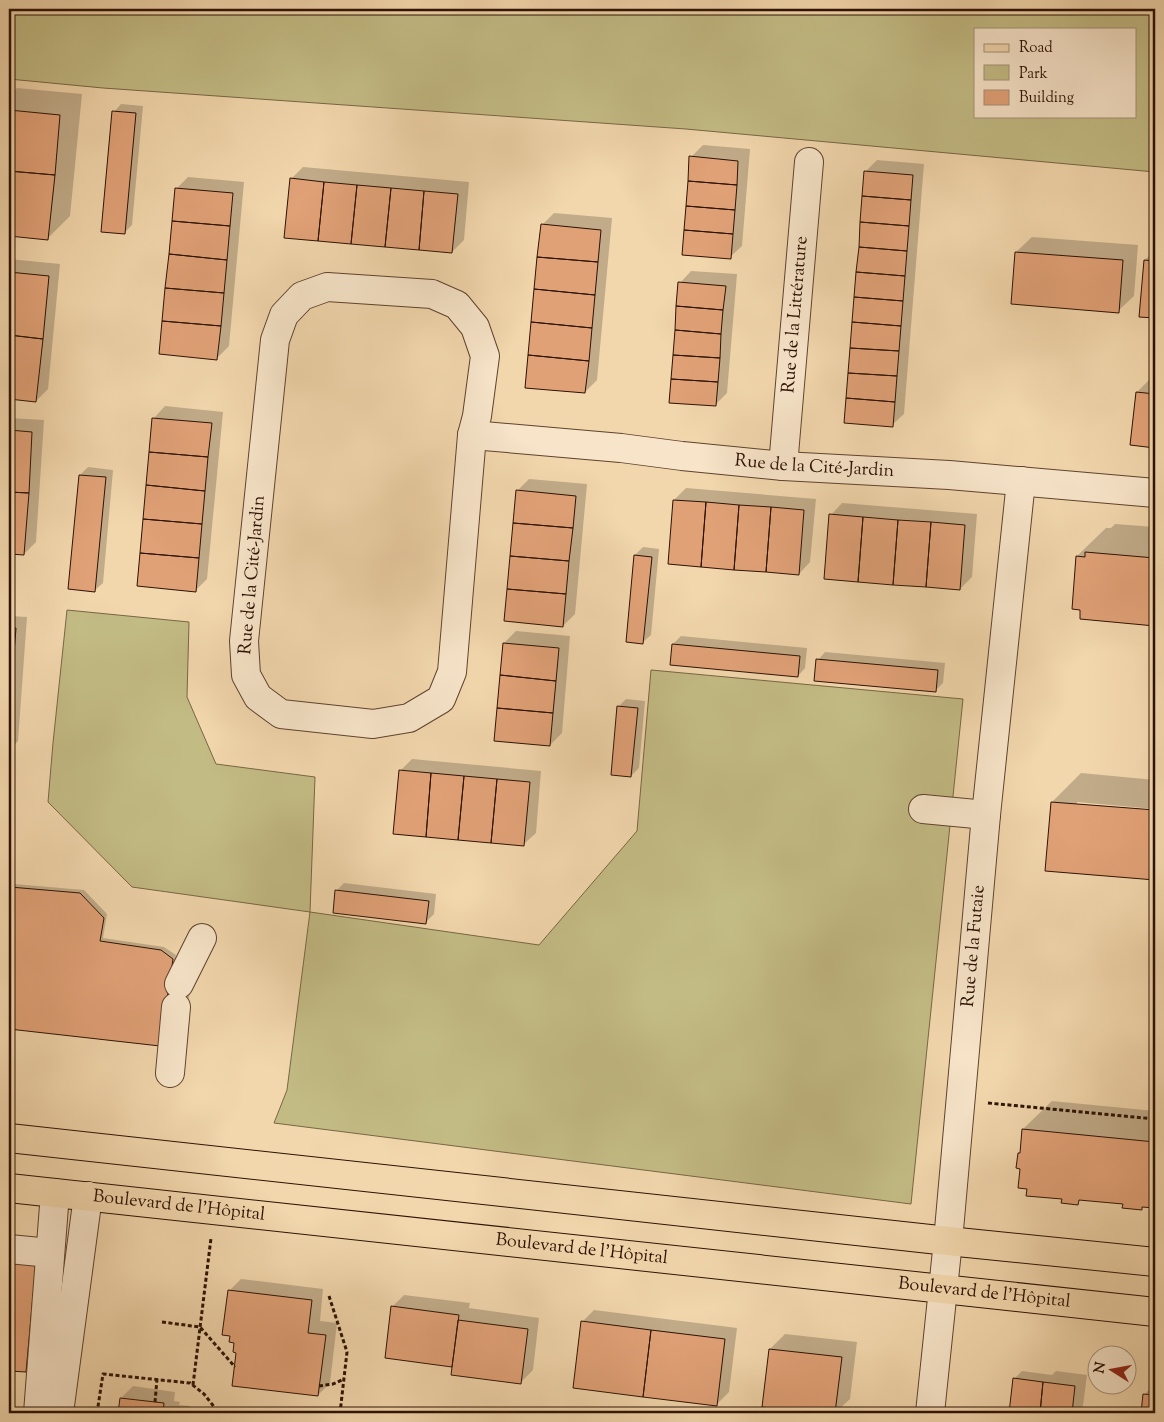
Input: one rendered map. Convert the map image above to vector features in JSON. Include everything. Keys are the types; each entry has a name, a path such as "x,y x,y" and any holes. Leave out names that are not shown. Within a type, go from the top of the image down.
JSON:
{"main road":[{"path":"9,1138 1155,1262"},
{"name":"Boulevard de l'Hôpital","path":"9,1188 1155,1312"}],"street":[{"name":"Rue de la Littérature","path":"783,466 809,162"},
{"name":"Rue de la Cité-Jardin","path":"327,287 432,294 457,305 475,327 485,356 477,416 472,435 452,672 441,699 409,718 373,724 281,714 258,696 246,675 244,641 275,340 284,315 302,296 327,287"},
{"name":"Rue de la Cité-Jardin","path":"472,435 621,448 783,466 949,475 1155,493"},
{"name":"Rue de la Futaie","path":"930,1413 948,1241 986,815 1020,481"},
{"path":"923,809 986,815"},
{"path":"170,1073 178,996 202,938"},
{"path":"38,1413 55,1193"},
{"path":"59,1413 88,1196"},
{"path":"9,1249 50,1253"}],"path":[{"path":"960,1100 1155,1119"},
{"path":"193,1385 211,1238"},
{"path":"329,1296 347,1352 340,1413"},
{"path":"162,1322 200,1327 235,1367"},
{"path":"97,1413 103,1374 190,1383 204,1394 219,1413"},
{"path":"155,1402 157,1379"},
{"path":"319,1386 333,1384 345,1379"}],"green space":[{"path":"9,9 1155,9 1155,172 686,129 103,88 9,79"},
{"path":"67,610 189,622 187,697 216,764 315,777 310,912 132,887 48,802"},
{"path":"651,670 963,699 911,1204 274,1123 287,1090 310,912 539,945 637,831"}],"building":[{"path":"9,110 60,115 55,175 9,171"},
{"path":"112,111 136,113 125,234 101,232"},
{"path":"689,156 738,161 737,185 688,181"},
{"path":"9,171 55,175 48,240 9,236"},
{"path":"864,171 913,175 911,200 862,196"},
{"path":"290,178 324,182 318,241 284,238"},
{"path":"688,181 737,185 735,210 686,206"},
{"path":"324,182 357,185 351,244 318,241"},
{"path":"357,185 391,188 385,247 351,244"},
{"path":"175,188 233,193 230,226 172,221"},
{"path":"391,188 424,191 419,250 385,247"},
{"path":"424,191 458,194 452,253 419,250"},
{"path":"862,196 911,200 909,226 860,222"},
{"path":"686,206 735,210 733,234 684,230"},
{"path":"172,221 230,226 227,260 169,254"},
{"path":"860,222 909,226 907,251 859,247"},
{"path":"541,224 601,230 598,262 537,257"},
{"path":"684,230 733,234 731,259 682,255"},
{"path":"859,247 907,251 905,276 856,272"},
{"path":"1015,252 1123,260 1119,313 1011,304"},
{"path":"169,254 227,260 224,293 165,288"},
{"path":"537,257 598,262 595,295 534,289"},
{"path":"1144,260 1155,261 1155,318 1139,317"},
{"path":"9,272 49,276 43,339 9,335"},
{"path":"856,272 905,276 903,301 854,297"},
{"path":"678,282 726,286 723,310 676,306"},
{"path":"165,288 224,293 221,326 162,321"},
{"path":"534,289 595,295 592,328 531,322"},
{"path":"854,297 903,301 901,326 852,322"},
{"path":"676,306 723,310 721,334 675,330"},
{"path":"162,321 221,326 217,360 159,354"},
{"path":"531,322 592,328 589,361 528,355"},
{"path":"852,322 901,326 899,351 850,348"},
{"path":"675,330 721,334 720,358 673,355"},
{"path":"9,335 43,339 36,402 9,399"},
{"path":"850,348 899,351 897,376 848,373"},
{"path":"528,355 589,361 585,393 525,388"},
{"path":"673,355 720,358 718,382 671,379"},
{"path":"848,373 897,376 895,402 846,398"},
{"path":"671,379 718,382 716,406 669,403"},
{"path":"1136,392 1155,394 1155,448 1130,445"},
{"path":"846,398 895,402 893,427 844,423"},
{"path":"152,418 212,423 208,457 149,452"},
{"path":"9,430 32,432 29,493 9,492"},
{"path":"149,452 208,457 205,491 146,485"},
{"path":"79,475 106,477 95,592 68,589"},
{"path":"146,485 205,491 202,524 143,519"},
{"path":"516,490 576,496 573,528 513,523"},
{"path":"9,492 29,493 24,555 9,554"},
{"path":"673,500 706,502 701,567 668,564"},
{"path":"706,502 739,505 734,570 701,567"},
{"path":"739,505 771,507 766,572 734,570"},
{"path":"771,507 804,510 799,575 766,572"},
{"path":"829,514 863,517 858,582 824,579"},
{"path":"863,517 898,520 893,585 858,582"},
{"path":"143,519 202,524 199,558 140,553"},
{"path":"898,520 931,522 926,587 893,585"},
{"path":"931,522 965,525 960,590 926,587"},
{"path":"513,523 573,528 569,561 510,556"},
{"path":"1085,552 1155,558 1155,626 1080,619 1080,610 1072,609 1076,556 1085,557"},
{"path":"140,553 199,558 196,592 137,586"},
{"path":"634,555 652,557 643,644 626,642"},
{"path":"510,556 569,561 566,594 507,589"},
{"path":"507,589 566,594 563,627 504,621"},
{"path":"9,628 16,628 11,691 9,691"},
{"path":"503,643 559,648 556,681 500,675"},
{"path":"672,644 800,656 798,677 670,665"},
{"path":"816,659 938,670 936,692 814,681"},
{"path":"500,675 556,681 553,713 497,708"},
{"path":"9,691 11,691 9,721"},
{"path":"617,706 638,708 631,777 611,775"},
{"path":"497,708 553,713 550,746 494,741"},
{"path":"399,770 431,773 426,837 393,834"},
{"path":"431,773 464,776 458,840 426,837"},
{"path":"464,776 497,779 491,843 458,840"},
{"path":"497,779 530,782 524,846 491,843"},
{"path":"1051,802 1155,810 1155,880 1045,871"},
{"path":"10,887 80,893 104,918 100,941 161,950 173,959 160,1046 9,1029"},
{"path":"335,890 429,901 426,924 333,913"},
{"path":"1022,1129 1155,1142 1155,1208 1142,1207 1142,1210 1122,1208 1123,1204 1079,1200 1078,1205 1061,1203 1062,1199 1026,1196 1027,1189 1018,1188 1020,1169 1016,1168 1018,1153 1020,1153"},
{"path":"9,1261 36,1263 26,1372 9,1371"},
{"path":"228,1290 312,1300 308,1333 326,1335 318,1396 232,1386 236,1353 233,1352 234,1343 229,1342 230,1336 222,1335"},
{"path":"391,1306 459,1315 452,1367 385,1358"},
{"path":"458,1320 528,1329 521,1384 451,1375"},
{"path":"581,1321 651,1330 643,1397 573,1388"},
{"path":"651,1330 725,1339 717,1406 643,1397"},
{"path":"769,1349 842,1357 835,1413 762,1407"},
{"path":"1013,1378 1043,1382 1040,1413 1009,1413"},
{"path":"1043,1382 1075,1386 1072,1413 1040,1413"},
{"path":"1143,1394 1155,1395 1155,1413 1141,1413"},
{"path":"120,1398 164,1403 163,1413 118,1413"}]}
